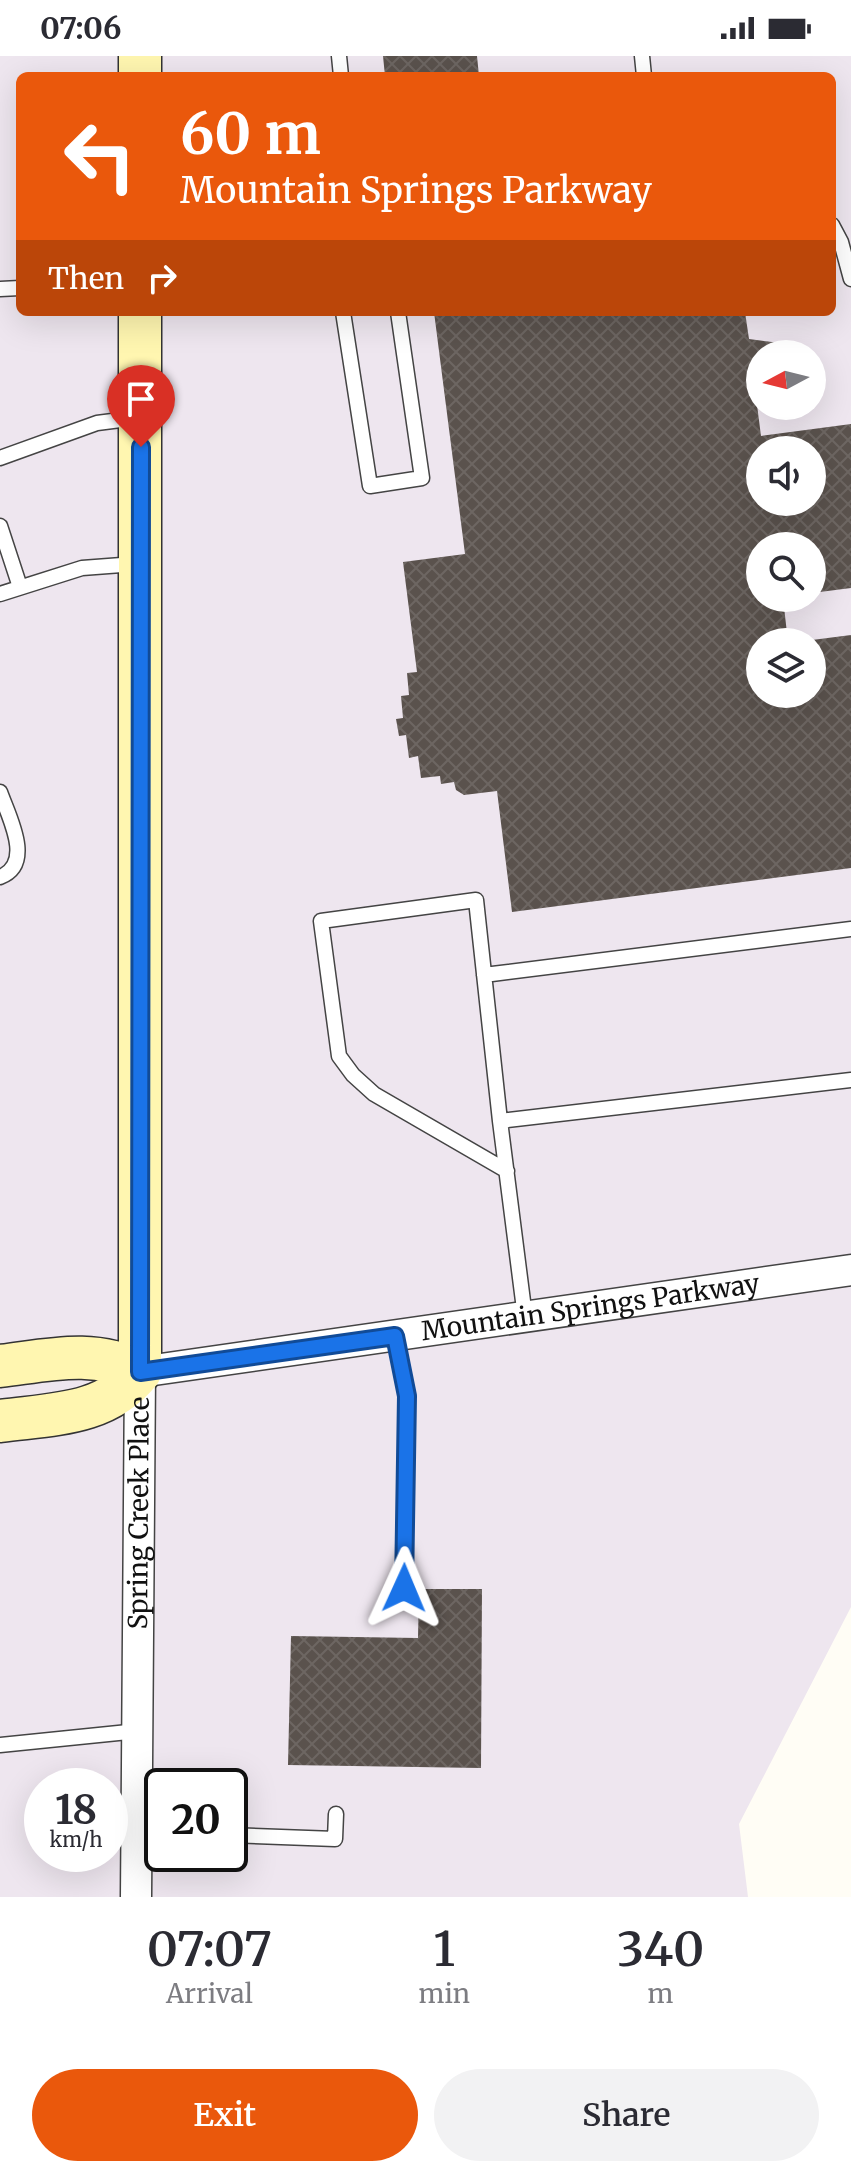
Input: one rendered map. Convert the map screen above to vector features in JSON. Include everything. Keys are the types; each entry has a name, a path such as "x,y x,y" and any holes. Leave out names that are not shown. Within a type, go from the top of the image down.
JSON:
{"street":[{"name":"Spring Creek Place","path":"140,316 138,1731 144,1786"},
{"name":"Mountain Springs Parkway","path":"0,1366 89,1356 124,1364 140,1372 851,1270"},
{"path":"0,1421 96,1406 121,1392 140,1372"},
{"name":"Spring Creek Place","path":"136,1897 144,1857"}],"lane":[{"path":"836,233 851,279"},
{"path":"344,316 370,486 422,478 399,316"},
{"path":"0,458 97,423 140,418"},
{"path":"0,526 20,587"},
{"path":"0,594 82,568 141,563"},
{"path":"0,792 19,847 15,863 0,877"},
{"path":"507,1171 374,1094 353,1075 339,1056 321,921 476,900 525,1317"},
{"path":"484,975 851,929"},
{"path":"500,1121 851,1080"},
{"path":"395,1336 407,1396 404,1588"},
{"path":"0,1745 138,1731"},
{"path":"248,1836 335,1839 336,1814"}],"shaded area":[{"path":"0,56 851,56 851,1607 739,1824 748,1897 0,1897"}],"building":[{"path":"383,56 477,56 479,72 385,72"},
{"path":"435,316 746,316 749,339 757,340 746,340 746,420 759,420 761,436 851,424 851,588 826,591 826,532 746,532 746,612 785,612 786,628 746,628 746,708 826,708 826,638 851,635 851,868 512,912 497,791 464,795 456,790 454,782 441,784 440,776 421,778 418,756 409,758 406,735 399,736 396,719 403,718 401,696 409,695 407,673 417,672 403,562 465,554"},
{"path":"419,1589 482,1589 481,1768 288,1765 291,1636 418,1638"}],"route":[{"path":"141,447 140,1372 395,1336 407,1396 404,1588"}]}
